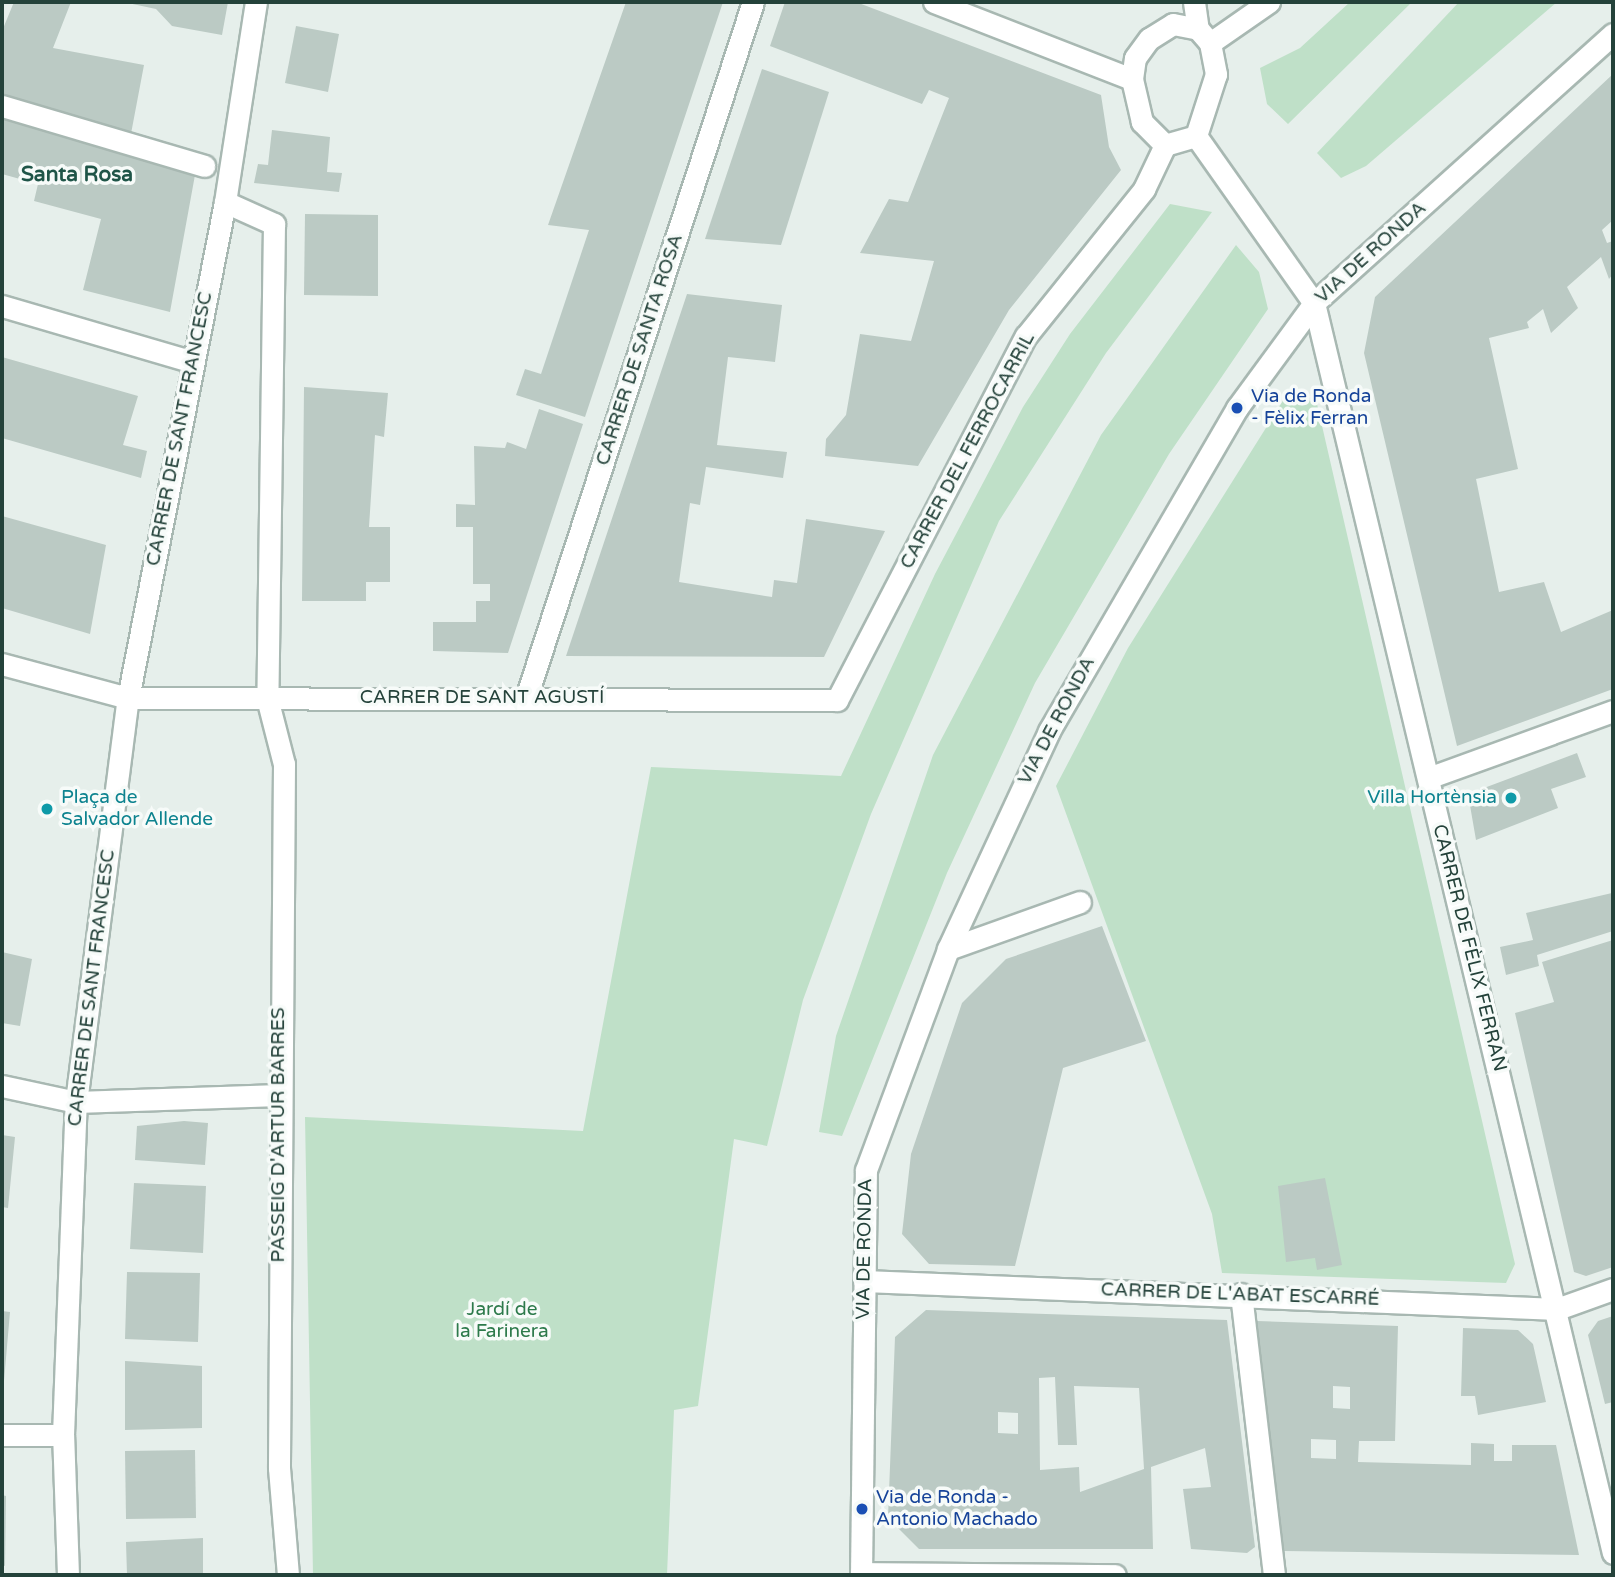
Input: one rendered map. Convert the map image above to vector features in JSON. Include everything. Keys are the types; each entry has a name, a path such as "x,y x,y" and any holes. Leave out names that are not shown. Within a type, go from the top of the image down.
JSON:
{"street":[{"name":"CARRER DE SANT FRANCESC","path":"68,1575 63,1436 76,1102 128,698 225,202 256,2"},
{"name":"CARRER DE SANTA ROSA","path":"526,698 753,2"},
{"path":"934,2 1132,79"},
{"path":"1194,2 1216,74 1196,136"},
{"path":"1196,136 1165,145 1142,122 1132,79 1135,58 1149,39 1173,24 1204,36 1269,2"},
{"name":"VIA DE RONDA","path":"861,1574 866,1170 948,949 1062,707 1237,408 1314,303 1613,34"},
{"path":"2,106 204,166"},
{"path":"1196,136 1314,303"},
{"name":"CARRER DEL FERROCARRIL","path":"837,700 1026,336 1144,189 1165,145"},
{"path":"225,202 274,224 267,698"},
{"name":"CARRER DE FÈLIX FERRAN","path":"1314,303 1557,1309 1613,1553"},
{"path":"2,306 193,362"},
{"name":"CARRER DE SANT AGUSTÍ","path":"2,664 128,698 837,700"},
{"name":"PASSEIG D'ARTUR BARRES","path":"267,698 284,764 279,1095 279,1468 288,1575"},
{"path":"1428,778 1613,711"},
{"path":"948,949 1080,902"},
{"path":"2,1086 76,1102 279,1095"},
{"name":"CARRER DE L'ABAT ESCARRÉ","path":"863,1281 1241,1294 1557,1309 1613,1289"},
{"path":"1241,1294 1274,1575"},
{"path":"2,1435 63,1436"},
{"path":"861,1574 1115,1575"}],"green space":[{"path":"1350,2 1412,2 1288,124 1267,104 1260,68 1300,48"},
{"path":"1459,2 1557,2 1366,166 1341,178 1317,153"},
{"name":"Jardí de la Farinera","path":"1170,204 1212,212 1106,353 999,521 871,814 803,1000 767,1146 734,1139 698,1406 674,1410 667,1575 313,1575 305,1117 583,1131 651,767 841,776 935,574 1023,407 1070,334"},
{"path":"1236,245 1259,272 1268,309 1169,454 1035,683 947,873 842,1136 819,1132 836,1036 933,755 1101,435"},
{"path":"1289,391 1317,404 1515,1264 1506,1283 1222,1273 1212,1214 1056,786 1128,648"}],"building":[{"path":"14,2 71,2 53,48 144,65 130,139 2,101 2,31"},
{"path":"123,2 228,2 222,35 172,26 156,9"},
{"path":"626,2 723,2 585,417 516,395 525,369 541,374 589,230 548,225"},
{"path":"785,2 856,2 1101,95 1109,147 1121,170 1009,310 918,466 825,456 826,439 846,415 860,334 911,341 934,261 860,253 889,199 908,202 949,98 929,90 922,104 770,46"},
{"path":"296,26 339,34 328,92 285,83"},
{"path":"762,69 829,92 781,245 705,239"},
{"path":"1613,74 1613,220 1602,230 1607,243 1613,241 1613,274 1609,279 1601,257 1567,287 1578,308 1551,333 1543,309 1527,322 1529,328 1489,338 1518,469 1476,479 1499,592 1544,582 1561,632 1613,610 1613,689 1457,746 1364,353 1375,297"},
{"path":"2,118 195,175 170,312 83,290 101,219 34,201 38,184 2,174"},
{"path":"272,130 330,137 327,172 342,173 339,192 254,183 258,164 268,165"},
{"path":"305,214 378,215 378,296 304,295"},
{"path":"687,294 782,305 775,362 728,357 717,445 787,452 783,478 706,467 700,505 690,503 679,582 772,597 774,580 797,583 806,519 885,531 824,657 566,656"},
{"path":"2,357 138,396 123,445 147,451 141,478 2,438"},
{"path":"304,387 388,393 384,437 375,435 369,527 390,527 390,582 366,582 366,601 302,601"},
{"path":"539,409 583,424 508,653 433,651 433,622 476,622 476,601 490,601 490,584 473,584 473,527 456,527 456,504 475,505 474,446 505,448 507,442 526,449"},
{"path":"2,516 106,545 90,634 2,608"},
{"name":"Villa Hortènsia","path":"1577,753 1586,777 1551,789 1558,808 1476,840 1468,794"},
{"path":"1612,893 1613,931 1537,955 1539,966 1506,975 1500,947 1533,940 1526,913"},
{"path":"1102,926 1146,1041 1063,1068 1015,1266 929,1264 902,1234 911,1154 962,1003 1006,959"},
{"path":"1613,940 1613,1267 1586,1276 1574,1272 1515,1013 1554,1002 1542,962"},
{"path":"2,952 32,959 20,1026 2,1023"},
{"path":"184,1121 208,1123 205,1165 135,1160 137,1126"},
{"path":"2,1135 15,1137 8,1208 2,1207"},
{"path":"1325,1178 1342,1265 1317,1270 1315,1258 1286,1262 1278,1186"},
{"path":"134,1183 206,1186 203,1253 130,1249"},
{"path":"127,1272 200,1273 198,1342 125,1339"},
{"path":"926,1310 1227,1320 1255,1547 1247,1553 1191,1549 1183,1489 1211,1487 1205,1448 1151,1467 1153,1549 919,1549 888,1518 895,1337","holes":["1055,1377 1058,1445 1077,1445 1074,1386 1139,1388 1144,1469 1080,1492 1079,1467 1040,1470 1039,1378","998,1412 1018,1413 1018,1434 998,1433"]},
{"path":"2,1311 10,1312 4,1381 2,1381"},
{"path":"1613,1316 1613,1402 1605,1404 1588,1335 1598,1321"},
{"path":"1257,1321 1398,1326 1395,1441 1359,1441 1358,1462 1471,1465 1471,1443 1494,1444 1494,1461 1512,1461 1512,1445 1556,1445 1579,1555 1284,1551","holes":["1333,1386 1350,1387 1350,1409 1333,1408","1311,1439 1336,1440 1336,1459 1311,1458"]},
{"path":"1463,1328 1518,1330 1533,1344 1546,1402 1478,1415 1475,1396 1461,1396"},
{"path":"125,1361 202,1366 202,1428 125,1430"},
{"path":"195,1450 196,1518 126,1519 125,1451"},
{"path":"2,1495 6,1496 5,1566 2,1565"},
{"path":"203,1538 203,1575 127,1575 126,1542"}],"place":[{"name":"Via de Ronda - Fèlix Ferran","path":"1237,408"},
{"name":"Villa Hortènsia","path":"1511,798"},
{"name":"Plaça de Salvador Allende","path":"47,809"},
{"name":"Via de Ronda - Antonio Machado","path":"862,1509"}],"district":[{"name":"Santa Rosa","path":"77,175"}]}
